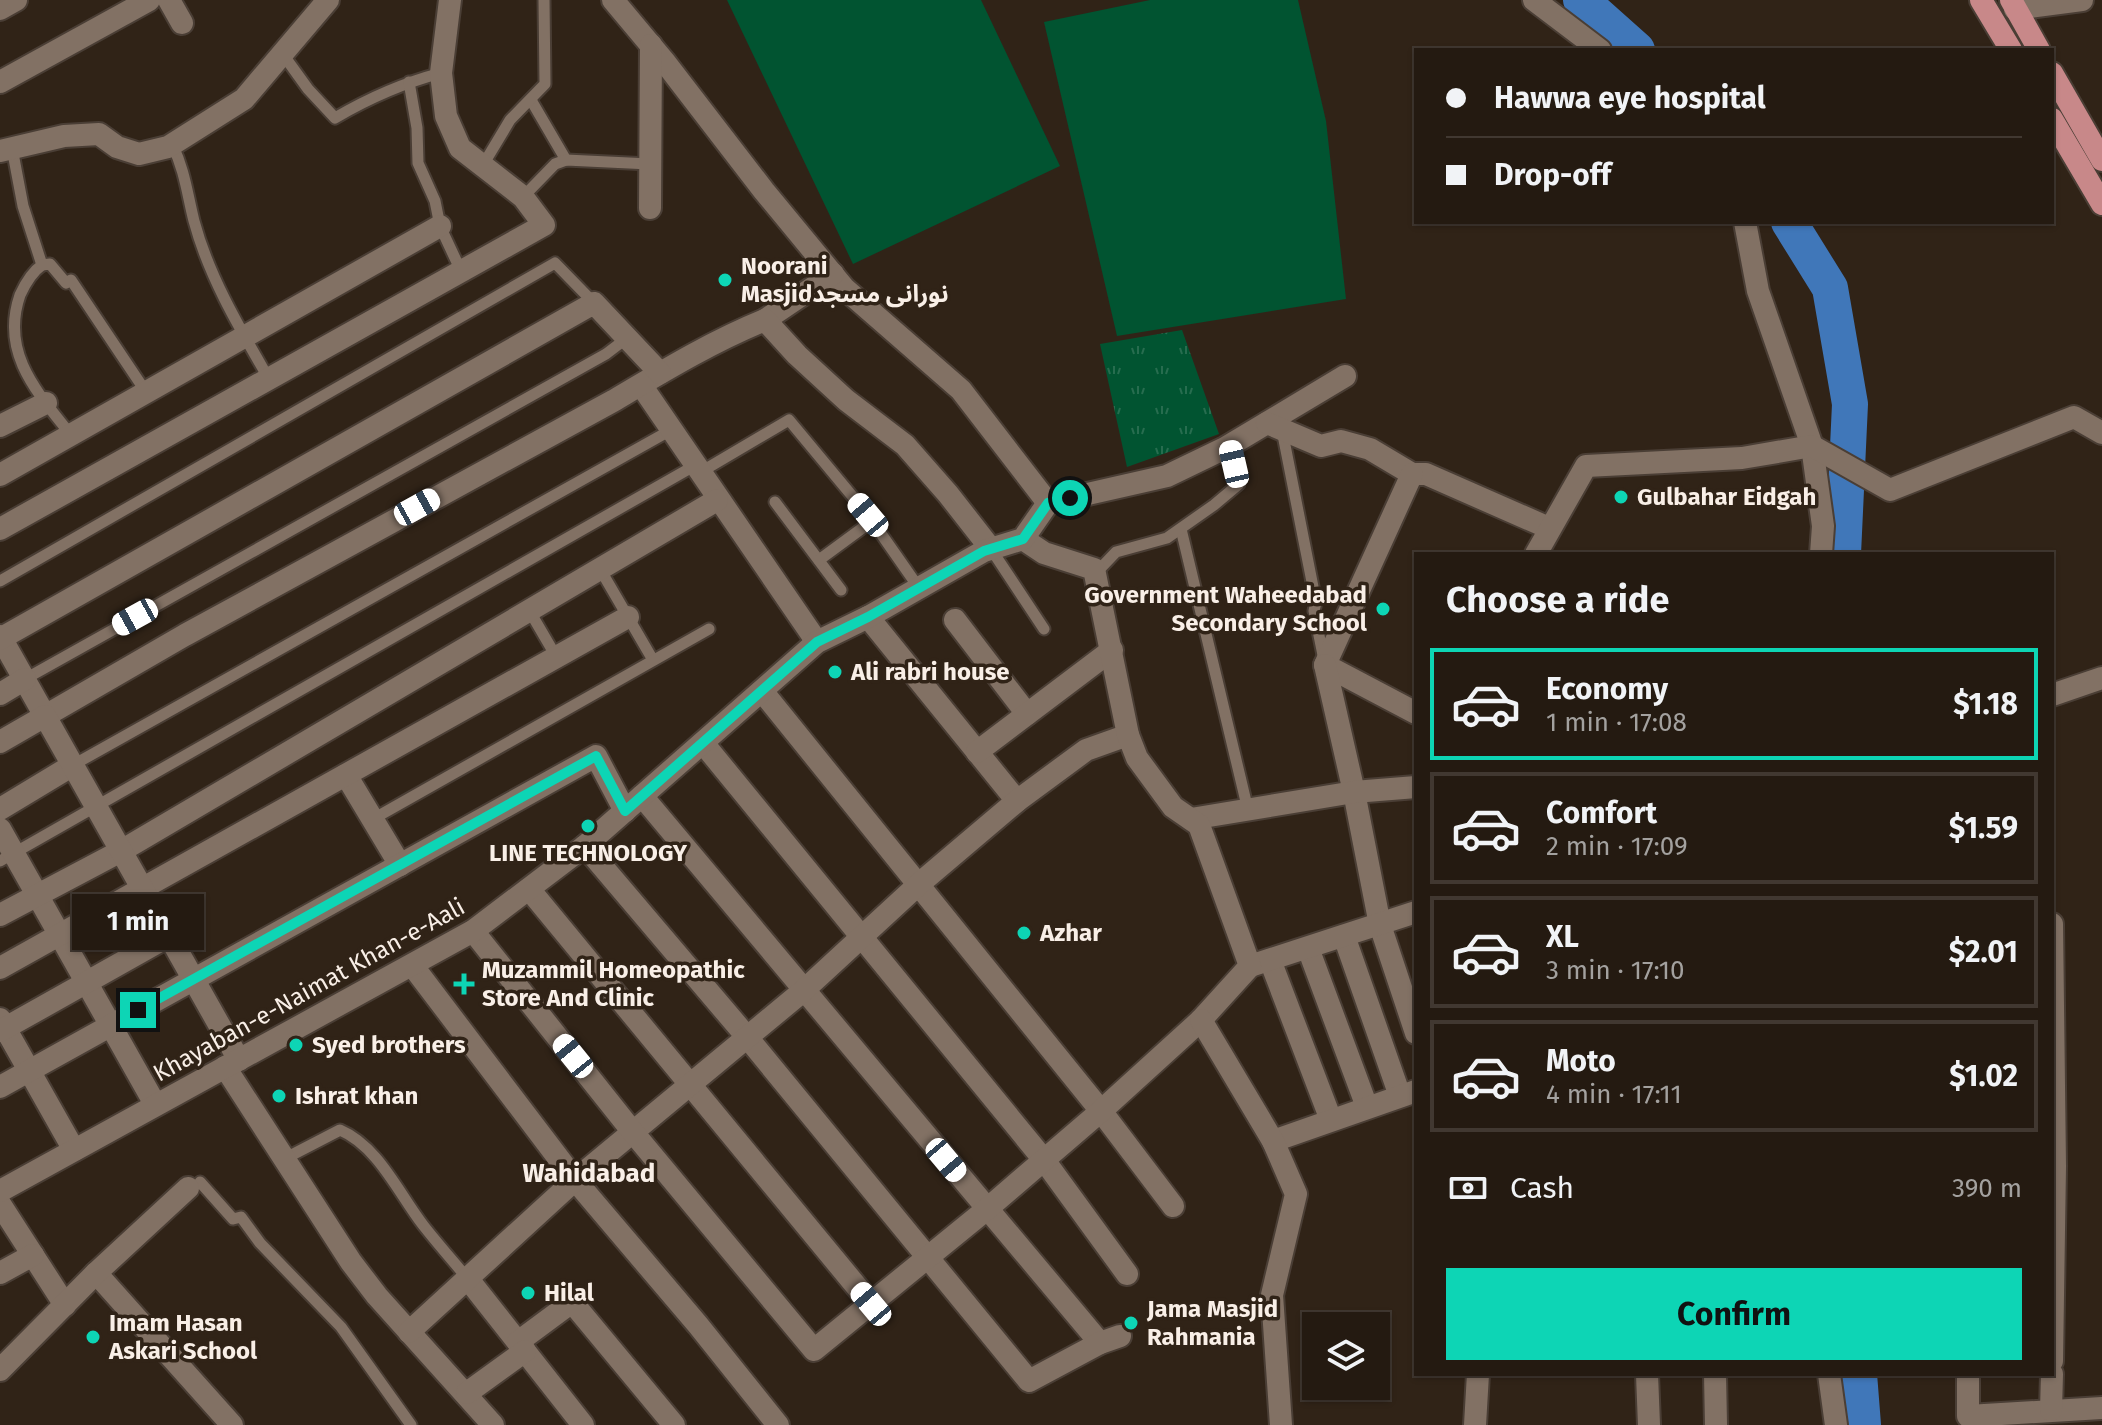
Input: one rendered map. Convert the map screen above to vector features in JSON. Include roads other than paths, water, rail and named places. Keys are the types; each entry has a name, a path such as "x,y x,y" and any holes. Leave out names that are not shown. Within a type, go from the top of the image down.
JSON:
{"main road":[{"path":"1981,0 2010,48"},
{"path":"2013,4 2038,48"},
{"path":"2054,76 2099,150"},
{"path":"2054,122 2102,204"}],"street":[{"path":"0,9 16,0"},
{"path":"0,82 149,0"},
{"path":"169,0 182,23"},
{"path":"6,150 64,136 99,134 117,147 139,154 172,144 244,99 328,0"},
{"path":"0,529 544,225 523,197 460,148 446,116 441,73 450,0"},
{"path":"613,0 844,288 961,390 1048,503"},
{"path":"1534,0 1597,48"},
{"path":"2013,4 2082,0"},
{"path":"650,208 651,45"},
{"path":"1745,224 1758,291 1812,446 1823,526 1821,552"},
{"path":"0,475 440,226"},
{"path":"0,742 185,635 732,333 765,320 833,274"},
{"path":"493,1425 351,1262 284,1159 232,1063 194,979 0,638 594,303 627,338 650,379 671,430 696,470 817,642"},
{"path":"765,320 797,355 846,400 905,445 991,549"},
{"path":"1331,1120 1199,825 1173,807 1137,758 1128,735 1094,569 1044,553 1023,539 1048,503 1167,476 1275,426 1345,376"},
{"path":"0,426 46,403"},
{"path":"1537,552 1586,466 1742,458 1812,446 1890,490 2074,417 2102,433"},
{"path":"1275,426 1321,446 1341,441 1370,449 1412,474 1426,474 1549,528"},
{"path":"1412,474 1325,665 1380,925 1414,1027"},
{"path":"0,915 121,851 717,500"},
{"name":"Khayaban-e-Naimat Khan-e-Aali","path":"0,1191 473,931 585,846 817,642 991,549 1023,539"},
{"path":"0,968 628,617"},
{"path":"868,617 1017,801"},
{"path":"955,620 1027,714"},
{"path":"977,752 1112,650"},
{"path":"1325,665 1414,712"},
{"path":"2054,694 2102,678"},
{"path":"0,694 25,679"},
{"path":"762,691 1101,1111 1173,1206"},
{"path":"409,1332 575,1180 803,991 919,884 1017,801 1086,750 1128,735"},
{"path":"703,743 1044,1160 1127,1274"},
{"path":"0,1087 596,756 633,804 803,991 987,1209 1110,1339 1029,1381 747,1037 585,846"},
{"path":"0,809 73,765"},
{"path":"346,775 400,865"},
{"path":"1191,819 1354,792 1414,787"},
{"path":"0,829 7,857 37,894 155,1104"},
{"path":"529,889 871,1304"},
{"path":"473,931 632,1131 814,1350 1101,1111 1260,963 1414,913"},
{"path":"74,1150 2,1026 87,983 169,936"},
{"path":"1273,1141 1408,1094 1344,936"},
{"path":"1308,948 1367,1107"},
{"path":"412,965 575,1180 778,1425"},
{"path":"1201,1020 1273,1141 1296,1194 1272,1295 1281,1425"},
{"path":"0,1370 96,1273 194,1185"},
{"path":"0,1204 65,1305"},
{"path":"0,1273 33,1255"},
{"path":"96,1273 232,1425"},
{"path":"468,1279 583,1425"},
{"path":"467,1393 572,1302 674,1425"},
{"path":"1475,1425 1478,1376"},
{"path":"1647,1376 1649,1425"},
{"path":"1715,1376 1716,1425"},
{"path":"1829,1376 1836,1425"},
{"path":"1968,1376 1968,1416 2102,1408"},
{"path":"2051,1410 2052,1376"}],"lane":[{"path":"483,165 510,120 545,84 544,0"},
{"path":"282,53 308,89 335,118 363,101 441,73"},
{"path":"409,82 414,104 418,163 435,201 440,226 461,271"},
{"path":"531,100 566,160"},
{"path":"172,144 185,174 195,222 211,269 269,379"},
{"path":"6,150 42,265"},
{"path":"523,197 555,164 566,160 650,164"},
{"path":"0,581 555,263 594,303"},
{"path":"71,435 20,371 13,355 10,314 24,287 42,265 50,264 66,283 71,280 146,392"},
{"path":"25,679 606,354 627,338"},
{"path":"7,857 789,420 872,521 919,588"},
{"path":"1275,426 1316,602 1314,611 1325,665"},
{"path":"73,765 671,430"},
{"path":"1095,575 1116,552 1167,538 1239,484 1230,445"},
{"path":"775,502 841,590"},
{"path":"819,560 872,521"},
{"path":"1181,529 1248,810"},
{"path":"991,549 1044,629"},
{"path":"599,568 653,660"},
{"path":"528,610 557,658"},
{"path":"373,819 709,629"},
{"path":"284,1159 340,1130 349,1134 370,1152 423,1225 468,1279"},
{"path":"194,1185 233,1219 241,1217 260,1243 341,1327 411,1425"}],"waterway":[{"path":"1581,0 1635,48"},
{"path":"1790,224 1830,288 1850,404 1843,552"},
{"path":"1859,1376 1863,1425"}],"place":[{"name":"Noorani Masjidنورانی مسجد","path":"725,280"},
{"name":"Gulbahar Eidgah","path":"1621,497"},
{"name":"Government Waheedabad Secondary School","path":"1383,609"},
{"name":"Ali rabri house","path":"835,672"},
{"name":"LINE TECHNOLOGY","path":"588,826"},
{"name":"Azhar","path":"1024,933"},
{"name":"Muzammil Homeopathic Store And Clinic","path":"464,984"},
{"name":"Syed brothers","path":"296,1045"},
{"name":"Ishrat khan","path":"279,1096"},
{"name":"Hilal","path":"528,1293"},
{"name":"Jama Masjid Rahmania","path":"1131,1323"},
{"name":"Imam Hasan Askari School","path":"93,1337"}],"district":[{"name":"Wahidabad","path":"589,1173"}]}
